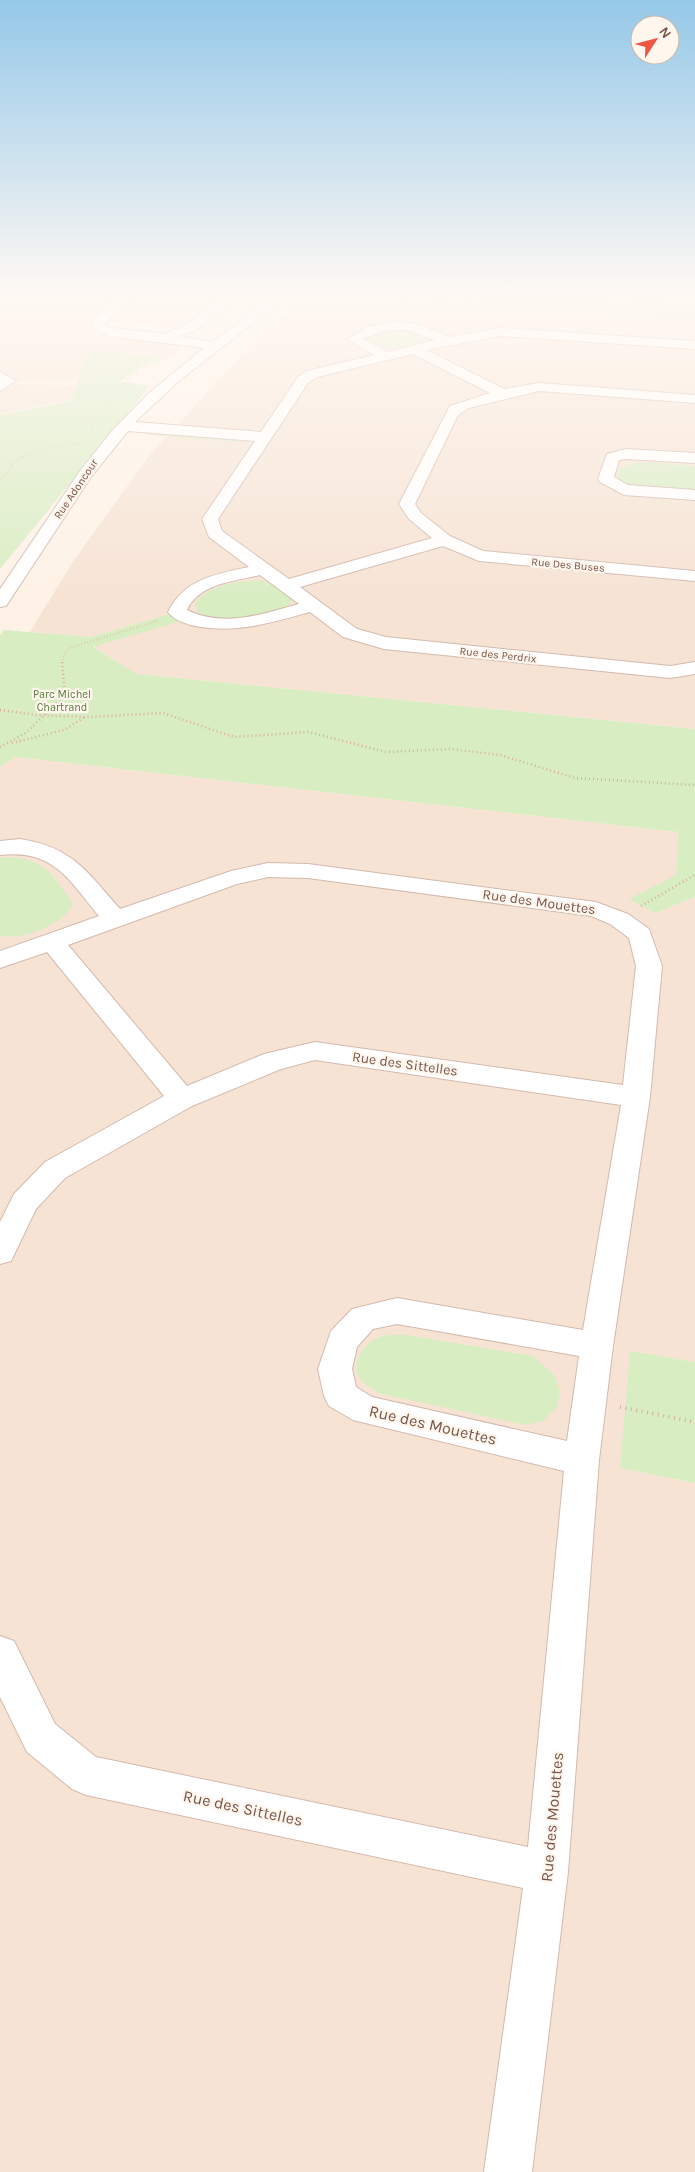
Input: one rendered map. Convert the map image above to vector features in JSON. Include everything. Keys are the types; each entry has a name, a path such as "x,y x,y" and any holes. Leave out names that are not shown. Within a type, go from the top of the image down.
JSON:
{"street":[{"name":"Rue Adoncour","path":"0,602 82,479 120,430 152,396"},
{"name":"Rue des Perdrix","path":"292,396 210,519 215,533 261,570 350,633 384,643 670,672 695,668"},
{"name":"Rue Des Buses","path":"495,396 455,409 407,504 415,516 444,540 478,556 515,561 695,576"},
{"name":"Rue Des Buses","path":"664,396 695,399"},
{"path":"120,430 260,442"},
{"path":"695,458 626,454 612,457 606,479 624,490 695,496"},
{"path":"286,586 444,540"},
{"path":"261,570 203,585 188,592 180,601 177,612 201,623 220,626 247,623 310,606"},
{"path":"0,848 36,846 60,858 114,918"},
{"name":"Rue des Mouettes","path":"0,959 231,878 268,870 308,871 596,909 619,919 640,934 649,966 636,1097 597,1346 582,1460 547,1872 508,2172"},
{"path":"52,942 182,1099"},
{"name":"Rue des Sittelles","path":"0,1252 25,1202 54,1170 182,1099 274,1061 315,1051 636,1097"},
{"name":"Rue des Mouettes","path":"582,1460 365,1410 342,1396 335,1369 342,1341 363,1318 397,1311 597,1346"},
{"name":"Rue des Sittelles","path":"0,1655 41,1738 86,1776 547,1872"}],"path":[{"name":"Rue Adoncour","path":"94,438 91,419 108,406 115,396"},
{"name":"Rue Adoncour","path":"0,482 8,476 12,466 18,459 55,447 91,440"},
{"path":"12,743 47,716 65,695 63,652 69,648 181,614"},
{"path":"0,710 47,716 86,717 163,713 234,737 308,732 386,752 450,748 500,755 575,778 695,786"},
{"path":"0,747 64,730 86,717"},
{"path":"619,919 695,876"},
{"path":"590,1401 695,1422"}],"shaded area":[{"path":"0,396 72,396 71,400 0,414"},
{"path":"204,396 695,396 695,729 137,674 92,646 172,613 91,637 30,632 74,560 150,455"},
{"path":"15,757 678,832 676,875 655,913 695,897 695,1362 630,1351 621,1468 695,1483 695,2172 0,2172 0,767"}],"green space":[{"path":"73,396 142,396 0,569 0,415 71,401"},
{"path":"146,432 240,440 234,442 149,435"},
{"path":"639,462 695,466 695,493 632,488 617,480 619,468"},
{"path":"260,580 283,590 292,601 285,608 274,614 247,620 219,619 197,612 195,604 207,592 224,585"},
{"name":"Parc Michel Chartrand","path":"172,613 181,621 93,647 137,674 695,729 695,897 655,913 629,899 676,875 678,832 15,757 0,767 0,635 4,630 91,637"},
{"path":"12,857 34,862 48,871 72,901 72,907 66,914 49,926 29,934 9,937 0,936 0,858"},
{"path":"389,1335 407,1335 533,1356 555,1376 560,1393 557,1407 543,1421 525,1425 378,1393 364,1383 358,1374 356,1367 360,1354 376,1338"},
{"path":"630,1351 695,1362 695,1483 620,1468"}]}
